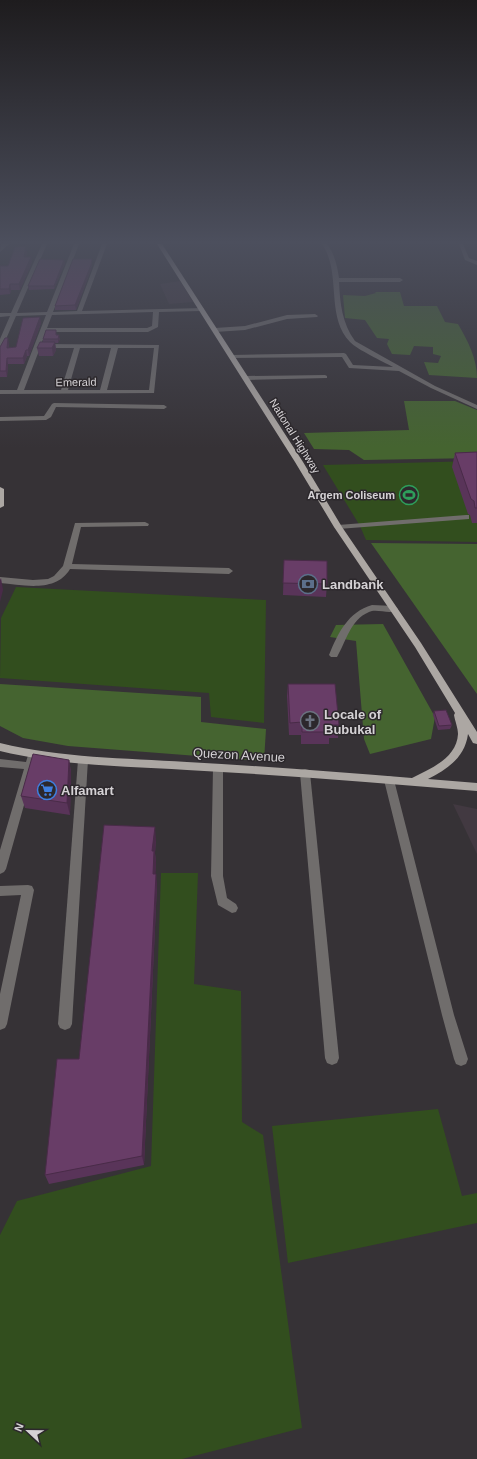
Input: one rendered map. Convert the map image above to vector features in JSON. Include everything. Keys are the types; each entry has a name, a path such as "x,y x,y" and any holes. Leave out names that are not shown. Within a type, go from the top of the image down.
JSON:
{"main road":[{"name":"National Highway","path":"202,312 246,378 338,527 394,609 477,740"},
{"path":"0,489 0,506"},
{"path":"414,782 437,770 450,760 459,749 463,735 457,708"},
{"name":"Quezon Avenue","path":"0,746 33,755 83,760 305,773 477,787"}],"street":[{"path":"0,315 76,312"},
{"path":"43,330 148,330 155,327 156,312"},
{"path":"339,312 347,334 353,342 433,387 477,406"},
{"path":"20,392 49,313"},
{"path":"0,346 13,314"},
{"path":"215,330 245,328 287,317 315,316"},
{"path":"37,346 115,346 103,392"},
{"path":"64,392 78,346"},
{"name":"Emerald","path":"0,392 152,392 157,346 115,346"},
{"path":"232,358 344,355 351,367 400,369"},
{"path":"246,378 325,377"},
{"path":"0,419 46,418 49,416 54,405 164,407"},
{"path":"338,527 466,517"},
{"path":"0,580 43,582 54,580 62,574 67,566 78,525 145,524"},
{"path":"67,566 229,571"},
{"path":"334,655 342,634 360,613 372,608 394,609"},
{"path":"0,868 33,755"},
{"path":"65,1024 83,760"},
{"path":"0,763 30,766"},
{"path":"218,768 217,876 222,901 232,908"},
{"path":"305,773 332,1058"},
{"path":"389,780 448,1015 461,1060"},
{"path":"0,891 28,890 0,1024"}],"shaded area":[{"path":"453,804 477,809 477,854"}],"green space":[{"path":"344,312 440,312 445,322 458,324 462,330 474,357 477,378 429,375 424,362 438,363 441,356 433,354 433,347 414,346 410,355 392,354 387,344 389,339 377,338 365,320 345,318"},
{"path":"404,401 455,401 477,410 477,458 364,460 349,450 314,449 304,433 409,430"},
{"name":"Argem Coliseum","path":"477,461 477,542 366,540 360,526 323,465"},
{"path":"371,543 477,544 477,694"},
{"path":"16,587 266,600 264,723 211,717 209,693 0,678 1,618"},
{"path":"383,624 435,717 431,739 370,754 364,739 356,641 330,637 336,625"},
{"path":"0,684 201,697 201,722 266,729 264,761 68,746 23,738 0,726"},
{"path":"161,873 198,873 194,984 241,991 242,1122 263,1135 302,1428 182,1459 0,1459 0,1235 17,1201 151,1166"},
{"path":"438,1109 462,1196 477,1193 477,1223 288,1263 272,1126"}],"building":[{"path":"40,317 28,350 26,350 23,358 7,358 6,371 0,371 0,347 5,338 8,338 7,348 16,347 23,318"},
{"path":"46,330 56,330 56,335 59,335 58,339 43,339"},
{"path":"40,342 55,342 52,348 37,348"},
{"path":"477,452 477,508 475,508 474,501 471,499 455,453"},
{"path":"284,560 327,561 327,584 283,583"},
{"path":"288,684 335,684 339,725 329,725 330,732 302,732 302,722 290,723"},
{"path":"446,710 452,725 439,726 434,711"},
{"name":"Alfamart","path":"33,754 69,760 67,803 21,796"},
{"path":"104,825 155,827 152,851 154,851 153,874 156,874 142,1156 45,1175 57,1059 79,1059"}],"place":[{"name":"Argem Coliseum","path":"409,495"},
{"name":"Landbank","path":"308,584"},
{"name":"Locale of Bubukal","path":"310,721"},
{"name":"Alfamart","path":"47,790"}]}
